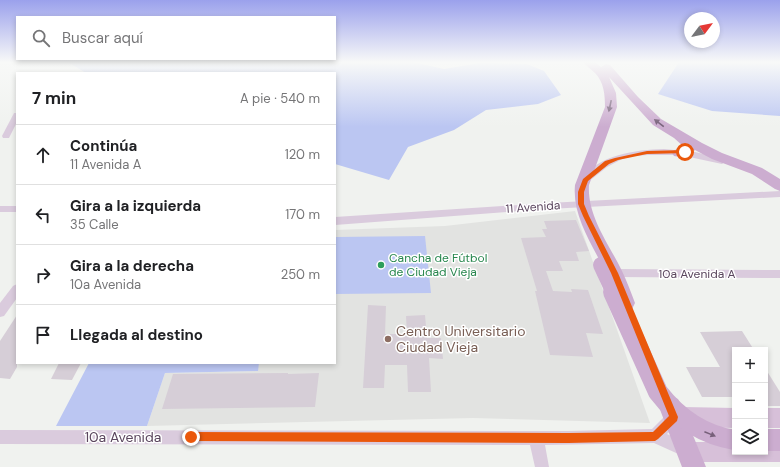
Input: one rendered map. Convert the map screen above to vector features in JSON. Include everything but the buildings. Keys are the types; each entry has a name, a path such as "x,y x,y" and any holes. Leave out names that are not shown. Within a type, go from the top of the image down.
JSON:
{"main road":[{"path":"607,84 612,97 611,107 581,192 584,210 658,392 665,402 683,418 704,432 720,438 732,440"},
{"path":"621,84 657,122 689,144 690,147 685,152 680,153"},
{"path":"680,137 717,156 757,171 780,186"},
{"path":"608,269 674,417 691,459"},
{"path":"674,417 732,418"},
{"path":"768,418 780,418"},
{"path":"768,440 780,440"},
{"name":"10a Avenida","path":"691,459 780,452"}],"street":[{"path":"3,137 16,119"},
{"path":"3,137 16,134"},
{"path":"585,180 607,163 617,159 647,152 680,153 718,160 757,171"},
{"name":"11 Avenida","path":"336,221 584,210 780,194"},
{"path":"0,209 16,209"},
{"name":"10a Avenida A","path":"608,269 780,274"},
{"path":"0,312 16,290"},
{"path":"655,436 674,417"},
{"name":"10a Avenida","path":"0,437 536,438 655,436 691,459"},
{"path":"536,438 542,467"}],"shaded area":[{"path":"336,84 553,84 561,95 538,104 486,110 454,130 408,147 389,180 336,164"},
{"path":"665,84 780,84 780,116 712,111 658,94"},
{"path":"575,211 650,423 473,418 147,426 165,373 257,371 259,364 336,364 336,230 445,226"},
{"name":"Cancha de Fútbol de Ciudad Vieja","path":"425,236 431,293 336,294 336,237"},
{"path":"88,364 259,364 258,371 165,373 147,426 56,426"}],"place":[{"name":"Cancha de Fútbol de Ciudad Vieja","path":"381,265"},
{"name":"Centro Universitario Ciudad Vieja","path":"388,339"}],"route":[{"path":"191,437 568,438 655,436 674,417 614,273 581,204 581,192 582,185 585,180 607,163 617,159 633,154 647,152 685,152"}]}
